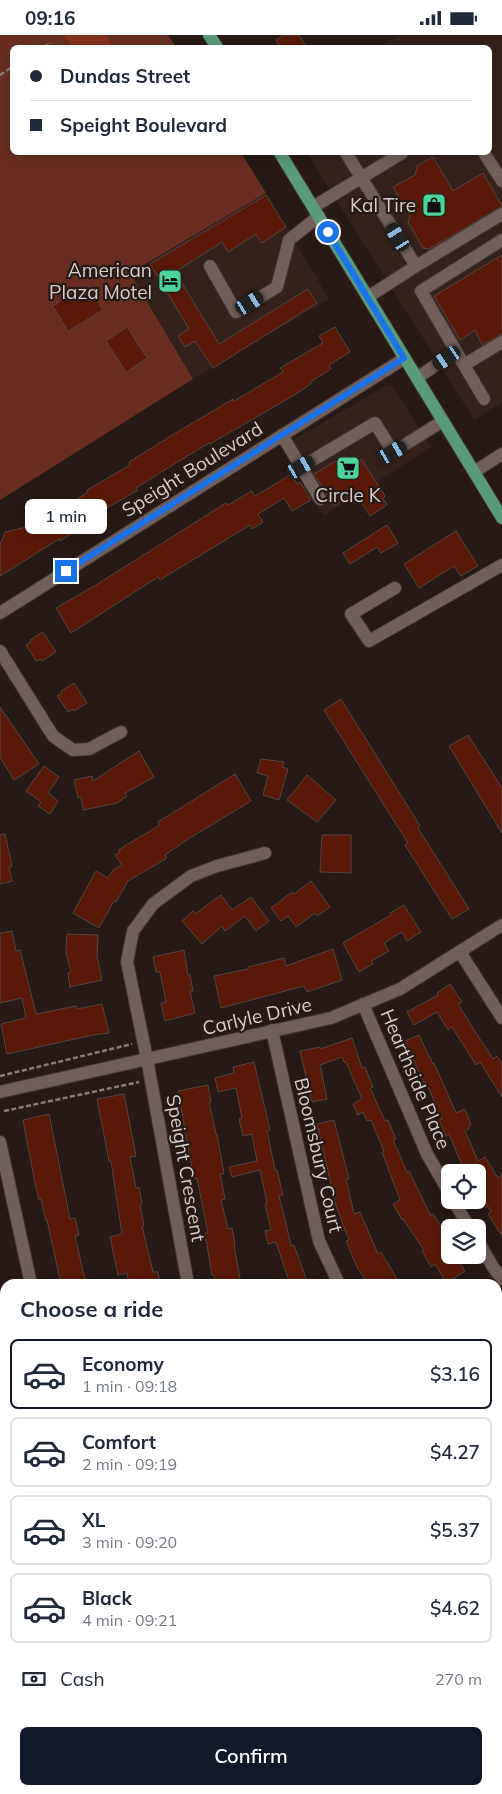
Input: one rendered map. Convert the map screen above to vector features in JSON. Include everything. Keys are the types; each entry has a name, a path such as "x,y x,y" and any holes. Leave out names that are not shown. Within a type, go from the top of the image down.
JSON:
{"main road":[{"path":"281,155 502,518"}],"street":[{"path":"347,155 416,266"},
{"path":"210,266 236,312 278,287 289,240 316,212 361,177 399,155"},
{"path":"485,155 502,181"},
{"path":"368,297 502,214"},
{"path":"484,399 421,291 502,240"},
{"path":"464,365 501,346"},
{"path":"417,378 456,351"},
{"name":"Speight Boulevard","path":"0,613 404,358"},
{"path":"301,467 375,423 393,452 443,421"},
{"path":"282,435 320,499"},
{"path":"474,472 502,454"},
{"path":"394,588 351,615 369,641 502,565"},
{"path":"0,651 53,736 74,750 90,749 121,732"},
{"name":"Speight Crescent","path":"187,1279 148,1059 128,962 134,931 153,904 192,876 216,866 264,853"},
{"name":"Carlyle Drive","path":"0,1092 332,1018 400,989 502,925"},
{"path":"460,952 502,1018"},
{"name":"Hearthside Place","path":"364,1004 427,1154 441,1178"},
{"name":"Bloomsbury Court","path":"272,1031 319,1241 337,1279"},
{"path":"0,1142 29,1279"},
{"path":"486,1255 502,1279"}],"path":[{"path":"48,45 51,43"},
{"path":"0,1076 133,1044"},
{"path":"4,1111 139,1082"}],"shaded area":[{"path":"0,35 168,35 175,45 10,45 10,155 242,155 266,193 130,273 193,379 0,500"},
{"path":"64,35 106,35 113,45 71,45"},
{"path":"400,35 502,35 502,402 474,420 308,155 492,155 492,45 382,45"},
{"path":"266,193 329,299 193,379 130,273"},
{"path":"390,383 431,447 324,516 281,447"}],"building":[{"path":"284,35 299,35 305,45 279,45 276,40"},
{"path":"433,157 453,191 483,173 502,206 429,249 423,248 408,222 410,216 393,187 415,175 418,165"},
{"name":"American Plaza Motel","path":"266,195 286,227 262,243 256,234 228,252 222,242 175,272 219,344 308,289 317,303 213,368 195,341 185,347 178,336 189,329 150,264"},
{"path":"502,255 502,334 482,345 475,330 460,340 434,296"},
{"path":"88,285 103,310 68,331 53,306"},
{"path":"127,327 147,358 126,372 106,341"},
{"path":"335,327 350,352 329,365 331,369 310,382 311,384 158,474 136,488 138,490 95,515 97,517 76,531 60,541 59,539 0,576 0,545 5,532 27,527 25,525 38,517 41,522 88,492 87,490 130,465 129,462 174,434 283,372 280,368 323,343 319,336"},
{"path":"343,457 362,460 385,496 383,498 387,505 370,516 355,492 334,506 314,474"},
{"path":"290,475 297,484 300,482 311,500 292,511 284,498 258,514 263,522 252,529 250,525 160,580 158,577 71,633 56,608 226,503 228,505 252,491 255,496"},
{"path":"387,525 398,543 381,553 377,547 350,564 343,553"},
{"path":"456,531 478,566 461,576 454,566 419,588 404,564"},
{"path":"43,632 56,652 42,661 41,659 36,661 26,645 31,642 30,640"},
{"path":"74,683 87,703 74,711 73,709 68,712 57,696 62,693 61,691"},
{"path":"341,699 469,909 452,919 405,845 408,843 324,710"},
{"path":"0,707 39,764 14,780 0,757"},
{"path":"468,735 502,788 502,833 449,746"},
{"path":"139,751 154,777 125,793 127,796 117,803 83,810 81,797 78,798 74,780 92,776 93,781"},
{"path":"261,759 284,762 282,767 288,769 279,800 263,795 268,776 257,773"},
{"path":"44,766 59,777 48,793 58,801 50,814 38,806 41,802 26,791"},
{"path":"235,774 251,801 188,839 165,855 167,858 128,881 99,928 73,913 96,871 108,878 113,870 122,865 115,855 120,852 118,850 160,825 158,822"},
{"path":"307,775 336,800 317,822 287,800"},
{"path":"5,834 12,866 9,867 12,881 0,884 0,835"},
{"path":"322,835 351,835 351,873 320,872"},
{"path":"311,881 330,907 317,916 315,913 296,927 288,916 281,921 271,908 292,892 294,894"},
{"path":"221,895 232,910 251,897 269,921 256,931 245,916 225,931 222,926 202,944 182,921 193,911 195,914"},
{"path":"404,905 421,932 407,941 402,932 384,943 389,951 371,961 373,964 359,972 343,943 391,915 390,913"},
{"path":"12,931 16,951 20,950 36,1014 76,1006 77,1009 102,1004 109,1033 7,1054 1,1024 26,1018 22,998 0,1003 0,933"},
{"path":"67,934 98,935 97,956 102,980 70,987 68,973 71,972 66,952"},
{"path":"333,949 342,980 307,992 304,986 221,1008 214,976 248,969 248,967 284,958 286,966"},
{"path":"184,950 193,991 190,991 195,1013 165,1021 161,1003 166,1002 160,972 156,972 153,957"},
{"path":"450,984 462,1002 458,1004 476,1033 493,1059 497,1056 502,1064 502,1097 480,1062 476,1065 452,1027 448,1030 437,1012 414,1025 407,1012 438,995 437,993"},
{"path":"419,1035 429,1057 434,1063 456,1113 465,1109 471,1125 465,1131 478,1161 485,1157 498,1178 502,1175 502,1236 488,1214 491,1212 486,1204 486,1164 462,1164 449,1134 446,1136 439,1120 442,1119 405,1041"},
{"path":"352,1038 362,1068 365,1067 373,1087 370,1088 385,1121 388,1120 396,1139 393,1140 407,1172 409,1171 431,1216 433,1214 441,1226 441,1264 460,1264 465,1271 453,1279 444,1279 435,1264 431,1267 422,1251 424,1250 393,1204 400,1200 382,1152 384,1151 371,1120 367,1121 363,1112 358,1115 353,1104 362,1099 342,1057 320,1065 327,1099 312,1102 300,1051 320,1047 320,1049"},
{"path":"254,1062 270,1130 267,1131 275,1170 277,1170 283,1195 279,1196 291,1246 294,1245 306,1279 288,1279 276,1242 268,1244 265,1231 271,1230 260,1170 232,1177 229,1167 257,1161 252,1134 243,1136 239,1119 242,1118 236,1088 218,1092 215,1078 234,1073 233,1067"},
{"path":"208,1085 211,1102 209,1102 224,1174 220,1174 225,1199 221,1200 228,1229 232,1228 240,1279 215,1279 214,1275 212,1275 205,1233 208,1233 197,1178 194,1179 178,1091"},
{"path":"124,1094 136,1156 130,1157 136,1188 139,1187 142,1204 140,1205 144,1226 142,1226 153,1272 158,1272 159,1279 128,1279 127,1273 118,1275 110,1237 122,1234 111,1161 109,1161 97,1099"},
{"path":"49,1114 70,1219 75,1218 79,1235 75,1236 85,1279 60,1279 47,1220 35,1183 23,1120"},
{"path":"334,1120 349,1179 346,1179 354,1214 360,1212 378,1254 381,1252 397,1279 365,1279 357,1267 346,1241 349,1240 336,1206 317,1124"}],"place":[{"name":"Kal Tire","path":"434,205"},
{"name":"American Plaza Motel","path":"170,281"},
{"name":"Circle K","path":"348,468"}],"route":[{"path":"66,571 404,358 328,232"}]}
